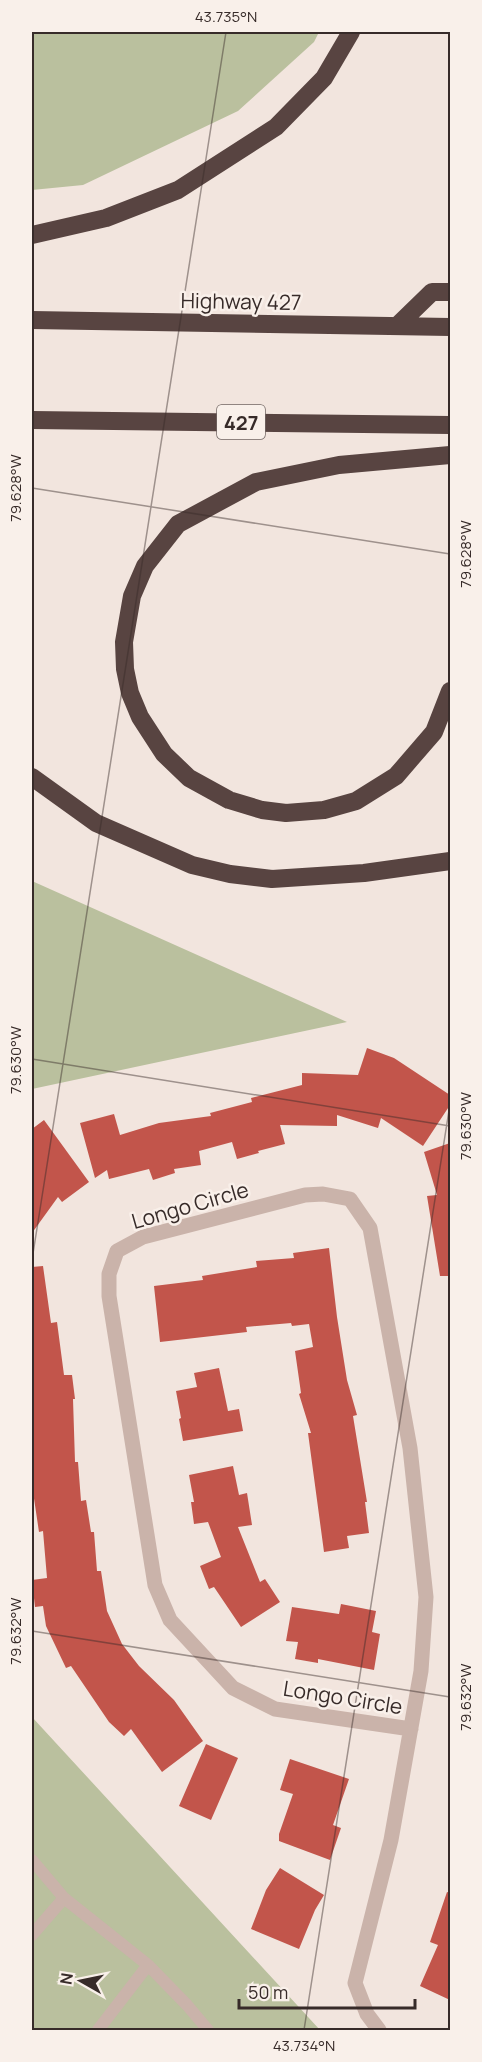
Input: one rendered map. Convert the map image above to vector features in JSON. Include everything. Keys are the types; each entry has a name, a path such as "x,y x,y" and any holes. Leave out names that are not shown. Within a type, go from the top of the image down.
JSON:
{"highway":[{"path":"32,235 106,218 178,190 276,127 324,78 351,32"},
{"path":"397,326 432,292 450,292"},
{"name":"Highway 427","path":"32,320 450,327"},
{"name":"427","path":"32,420 450,425"},
{"path":"450,455 339,465 256,482 178,524 145,566 132,596 124,642 125,669 130,693 140,717 164,754 189,778 229,800 262,810 286,813 324,810 356,801 396,776 434,732 450,691"},
{"path":"32,777 96,823 192,865 230,874 272,879 364,873 450,861"}],"street":[{"name":"Longo Circle","path":"379,2031 368,2014 355,1983 391,1840 411,1730 421,1671 426,1597 410,1448 370,1228 350,1199 323,1194 305,1195 141,1237 117,1251 109,1274 109,1296 155,1585 170,1620 233,1688 275,1709 411,1730"}],"lane":[{"path":"32,1860 64,1898 148,1965 187,2005 208,2031"},
{"path":"32,1935 64,1898"},
{"path":"98,2031 148,1965"}],"green space":[{"path":"32,32 319,32 314,42 238,111 83,185 32,190"},
{"path":"32,881 347,1022 32,1089"},
{"path":"32,1717 320,2030 32,2030"}],"building":[{"path":"367,1048 394,1058 450,1095 450,1105 423,1146 381,1118 378,1128 337,1115 337,1126 280,1125 285,1144 237,1159 232,1142 199,1151 201,1165 174,1169 175,1173 153,1180 149,1169 109,1179 107,1170 95,1178 80,1123 114,1114 120,1135 159,1123 211,1116 210,1113 252,1102 251,1098 302,1085 302,1073 358,1075"},
{"path":"44,1120 89,1182 62,1202 58,1197 32,1233 32,1129"},
{"path":"450,1143 450,1276 440,1276 427,1196 437,1195 424,1152"},
{"path":"329,1248 347,1380 357,1415 353,1416 367,1502 365,1502 369,1533 347,1536 349,1548 324,1552 308,1433 311,1433 299,1394 301,1393 295,1351 313,1347 309,1324 292,1326 291,1323 246,1327 247,1332 160,1342 154,1286 203,1280 202,1276 257,1267 256,1261 294,1258 293,1253"},
{"path":"43,1266 51,1323 57,1322 64,1375 72,1375 75,1399 73,1399 75,1462 78,1462 81,1501 86,1500 91,1532 94,1532 97,1571 101,1571 107,1611 122,1644 139,1666 174,1700 203,1741 162,1772 131,1729 124,1736 109,1722 71,1666 66,1668 46,1626 43,1606 35,1607 32,1580 47,1578 43,1531 39,1532 32,1485 32,1267"},
{"path":"219,1368 228,1411 239,1409 243,1431 183,1441 176,1391 197,1387 194,1373"},
{"path":"233,1466 239,1495 247,1493 252,1525 238,1527 260,1582 265,1579 280,1602 241,1627 214,1587 209,1589 200,1566 221,1557 208,1522 194,1524 191,1502 194,1502 189,1475"},
{"path":"341,1604 376,1611 372,1632 380,1634 374,1670 318,1659 318,1663 295,1659 298,1642 286,1641 292,1607 339,1614"},
{"path":"206,1744 238,1758 211,1820 179,1806"},
{"path":"290,1759 349,1779 333,1825 341,1828 330,1860 279,1841 279,1834 293,1794 280,1790"},
{"path":"280,1868 324,1895 315,1910 299,1949 251,1929 266,1890"},
{"path":"447,1892 450,1893 450,2000 420,1986 438,1945 430,1942"}]}
